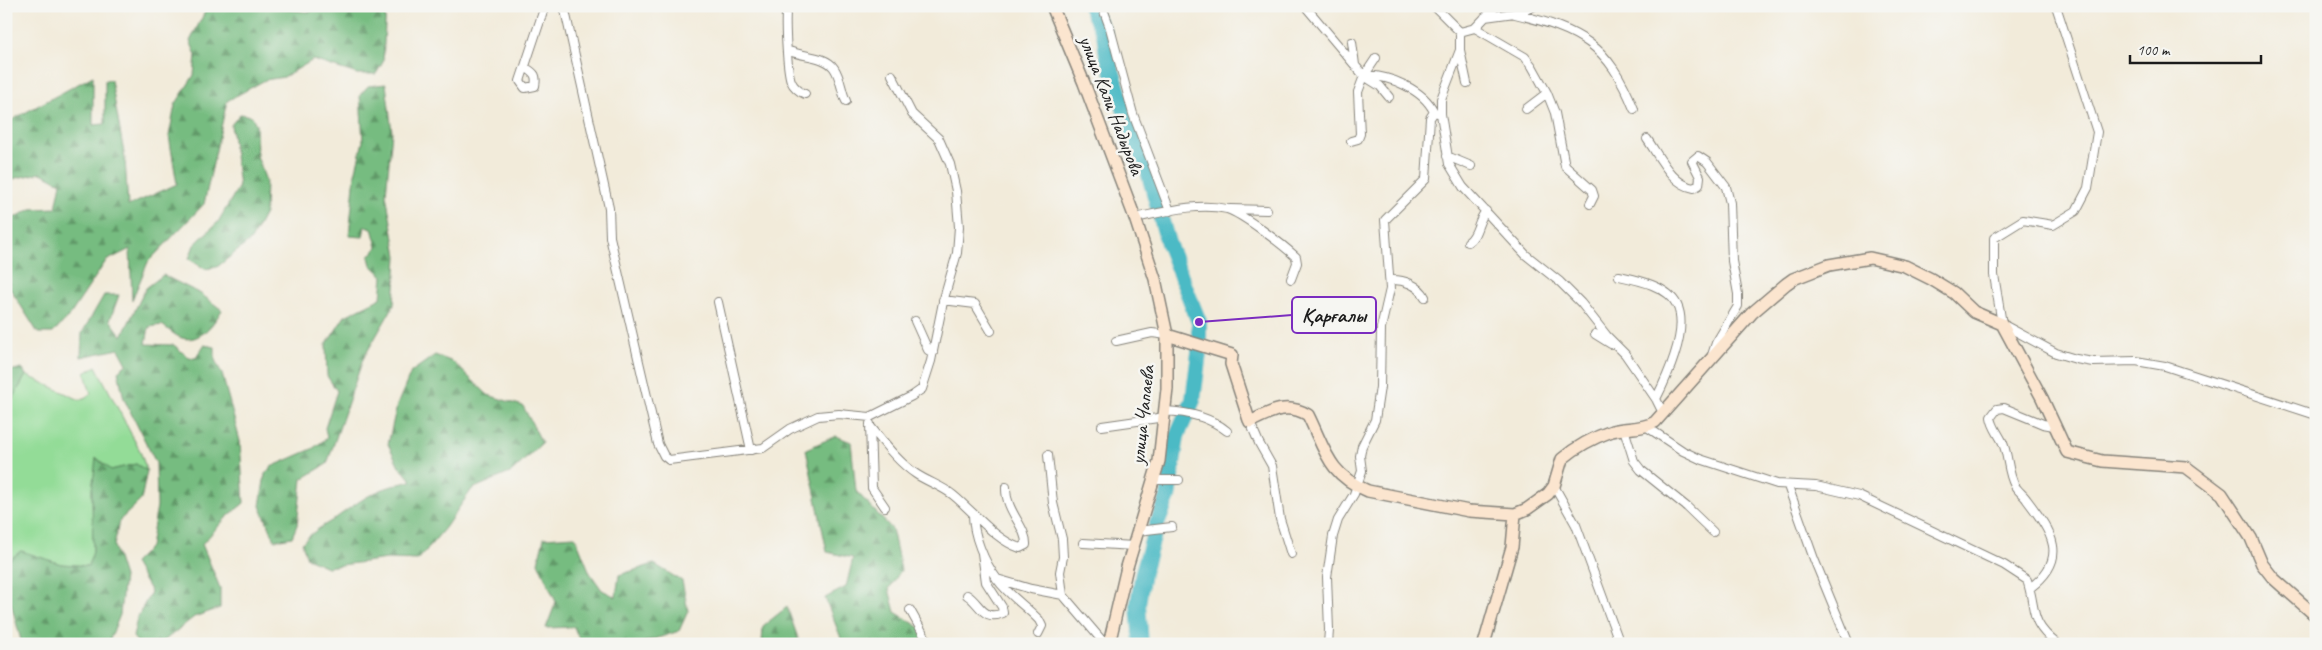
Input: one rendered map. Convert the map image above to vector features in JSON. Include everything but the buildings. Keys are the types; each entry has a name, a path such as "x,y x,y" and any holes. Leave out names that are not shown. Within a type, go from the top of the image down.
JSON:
{"street":[{"path":"526,68 531,45 545,6"},
{"path":"564,6 609,208 610,237 658,444 664,456 669,460 763,448 790,429 818,416 839,414 870,417 922,389 933,353 943,300 957,253 959,227 956,191 950,164 939,139 912,114 892,75"},
{"path":"787,6 787,50 791,80 799,92 804,94"},
{"name":"улица Кали Надырова","path":"1052,6 1084,83 1135,218"},
{"path":"1102,6 1110,28 1133,114 1169,211"},
{"path":"1305,6 1364,76 1380,86 1389,97"},
{"path":"1434,6 1460,32 1460,50 1466,83"},
{"path":"1515,14 1534,6"},
{"path":"2056,6 2097,132 2088,188 2076,211 2053,225 2023,220 1994,238 1994,275 2002,324 2067,452 2102,462 2186,468 2222,494 2251,538 2262,564 2273,578 2316,616"},
{"path":"1460,32 1475,28 1490,10 1515,14 1563,27 1596,46 1610,61 1623,82 1634,109"},
{"path":"1475,28 1526,57 1547,93 1555,113 1565,166 1592,190 1594,196 1590,204"},
{"path":"1352,42 1355,65"},
{"path":"787,50 798,55 826,61 834,67 846,101"},
{"path":"1328,644 1327,577 1333,536 1338,520 1357,486 1362,471 1360,456 1362,446 1376,420 1380,387 1381,328 1388,302 1390,280 1385,220 1426,179 1430,118 1437,113 1460,50"},
{"path":"1351,141 1358,139 1360,134 1358,92 1364,76 1376,58"},
{"path":"1364,76 1383,76 1407,86 1437,113 1449,164 1462,186 1526,255 1568,290 1625,354 1656,399 1663,413"},
{"path":"1526,109 1547,93"},
{"path":"1647,139 1682,185 1694,188 1699,185 1700,177 1692,161 1698,156 1707,162 1726,188 1730,202 1732,261 1739,301 1734,314 1716,343 1711,357"},
{"path":"1447,156 1471,166"},
{"path":"1135,218 1205,206 1228,210 1267,210"},
{"path":"1228,210 1275,240 1296,257 1291,279"},
{"path":"1468,242 1475,236 1479,219 1486,211"},
{"name":"улица Чапаева","path":"1107,644 1134,546 1144,530 1159,480 1165,414 1167,335 1156,279 1135,218"},
{"path":"1250,421 1276,409 1294,409 1308,415 1330,462 1340,475 1368,491 1469,511 1515,514 1538,502 1554,486 1562,459 1566,456 1603,435 1624,429 1646,427 1655,422 1711,357 1752,314 1793,279 1829,265 1870,258 1905,266 1946,288 1974,312 2056,352 2076,359 2094,362 2136,361 2165,366 2316,415"},
{"path":"1619,276 1656,287 1677,305 1680,328 1677,342 1671,366 1656,399"},
{"path":"1390,280 1402,280 1423,292 1425,297"},
{"path":"943,300 975,304 991,331"},
{"path":"718,302 751,450"},
{"path":"915,321 928,350 933,353"},
{"path":"1116,341 1152,333 1167,335 1232,355 1231,364 1250,421 1272,466 1280,519 1291,554"},
{"path":"1595,334 1616,345"},
{"path":"2030,588 2041,580 2048,568 2054,554 2053,544 2045,524 2015,486 2003,442 1992,423 1992,417 1997,409 2004,408 2043,424 2054,426"},
{"path":"1102,426 1182,412 1196,415 1220,425 1228,431"},
{"path":"870,417 872,488 885,507"},
{"path":"870,426 902,462 916,474 952,495 973,514 1013,545 1020,548 1026,545 1026,539 1005,497 1006,487"},
{"path":"1646,427 1683,451 1700,459 1788,486 1816,486 1858,496 2004,564 2027,580 2030,588 2034,618 2038,626 2057,644"},
{"path":"1624,429 1634,461 1641,470 1687,506 1712,532"},
{"path":"1048,455 1053,503 1062,539 1064,557 1060,572 1064,595 1107,644"},
{"path":"1159,480 1179,480"},
{"path":"1554,486 1576,524 1620,644"},
{"path":"1788,486 1814,558 1849,644"},
{"path":"973,514 973,523 982,551 996,578 1039,620 1042,626 1038,634"},
{"path":"1484,644 1512,547 1515,514"},
{"path":"1144,530 1172,527"},
{"path":"1082,543 1134,546"},
{"path":"967,595 982,612 989,616 1002,613 1002,606 986,582 982,551"},
{"path":"996,578 1031,589 1064,595"},
{"path":"910,610 929,644"}],"green space":[{"path":"208,6 281,6 282,9 310,12 320,6 386,6 383,62 376,74 357,74 313,60 284,77 265,80 227,101 204,204 148,262 132,300 130,249 106,261 70,315 53,333 38,333 6,282 6,219 16,217 31,209 56,208 61,183 41,173 16,178 6,184 6,123 93,76 93,125 105,124 105,80 111,80 125,159 128,206 177,184 169,136 175,105 194,75 196,55 190,41"},
{"path":"386,84 392,132 386,194 397,256 394,305 363,359 327,464 302,479 297,525 292,537 275,540 260,506 265,474 271,467 312,449 327,438 325,428 337,391 327,376 326,345 345,316 381,298 383,276 371,265 369,257 377,247 372,228 365,226 363,237 349,236 355,174 363,141 360,95 368,86"},
{"path":"240,114 252,116 256,125 257,156 266,181 265,213 251,240 217,267 205,269 189,259 194,245 218,222 239,186 231,125"},
{"path":"163,275 201,294 222,310 206,331 195,338 179,337 162,325 149,327 146,344 174,345 189,358 196,358 204,345 215,347 215,360 222,374 240,441 244,503 226,518 202,544 220,588 220,608 194,617 160,644 139,644 133,637 137,618 151,592 134,563 150,547 157,506 156,463 124,399 118,371 127,364 119,349 81,357 82,333 104,295 119,295 110,320 122,336 146,288"},
{"path":"435,355 453,362 488,395 523,406 542,443 512,472 472,489 445,528 418,560 387,559 327,567 307,558 302,543 316,530 370,495 388,487 412,481 399,466 388,444 397,405 411,372"},
{"path":"96,366 140,451 147,471 136,464 111,470 97,458 92,490 93,552 88,566 61,564 21,551 6,562 6,411 26,375 80,400 91,394 85,373"},
{"path":"22,368 26,375 6,411 6,372"},
{"path":"836,436 851,442 856,491 892,529 901,570 889,589 895,612 921,628 927,644 836,644 841,638 825,598 846,587 853,558 827,552 806,449"},
{"path":"96,458 111,470 136,464 147,471 141,500 119,521 114,546 124,577 120,615 110,639 115,644 22,644 6,585 6,562 21,551 61,564 88,566 93,552 92,490"},
{"path":"575,536 590,573 602,590 616,597 619,575 654,564 682,581 688,611 679,631 639,644 581,644 574,627 546,628 556,602 538,562 544,538"},
{"path":"787,607 800,644 762,644 763,626"}],"waterway":[{"path":"1090,6 1104,33 1107,54 1126,115 1148,171 1168,243 1199,322 1199,353 1193,400 1177,436 1168,497 1157,524 1143,572 1138,604 1141,644"}],"place":[{"name":"Қарғалы","path":"1199,322"}]}
